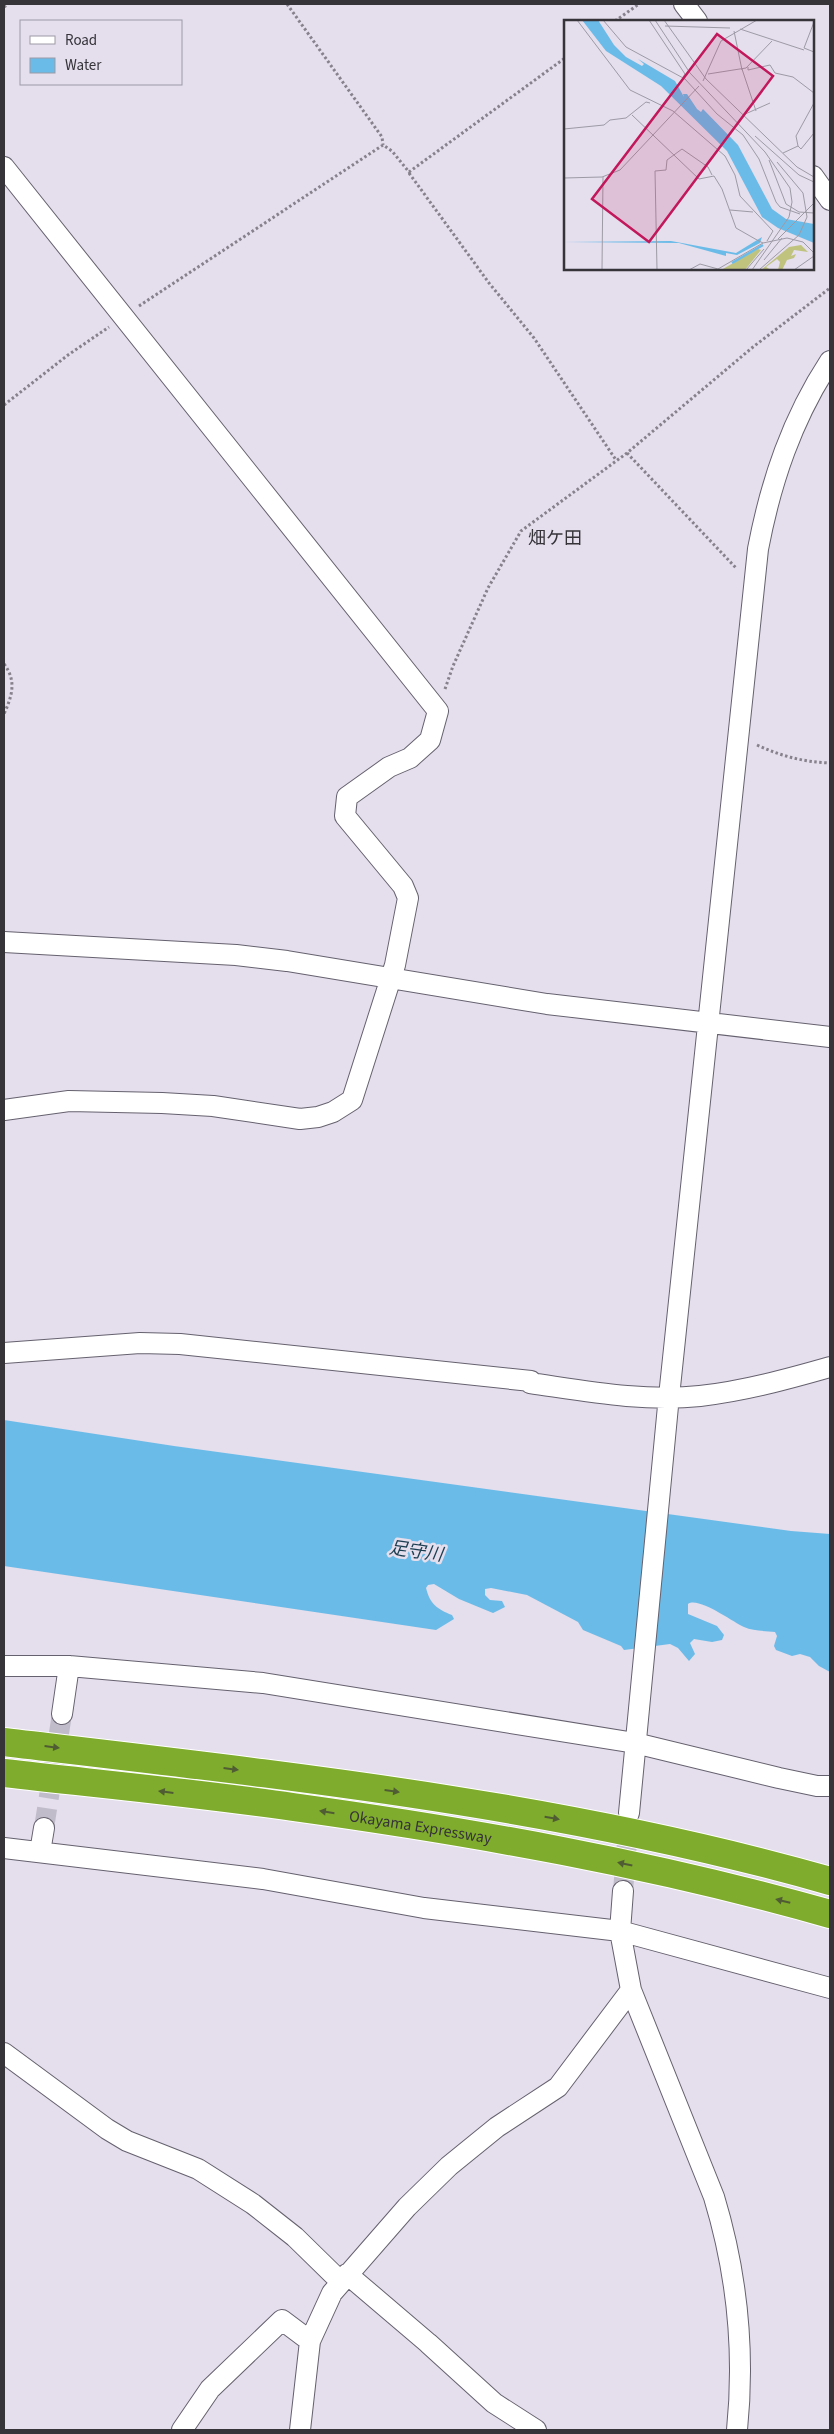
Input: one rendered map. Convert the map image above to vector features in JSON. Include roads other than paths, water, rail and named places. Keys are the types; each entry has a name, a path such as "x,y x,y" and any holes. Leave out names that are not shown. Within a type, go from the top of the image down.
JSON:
{"highway":[{"name":"Okayama Expressway","path":"4,1742 293,1776 442,1798 586,1824 698,1848 830,1881"},
{"name":"Okayama Expressway","path":"4,1773 291,1806 434,1828 668,1873 830,1914"}],"street":[{"path":"684,4 696,20"},
{"path":"4,167 438,711 430,740 410,758 389,767 347,797 345,816 403,886 408,898 391,979 352,1100 318,1117 300,1119 213,1106 77,1101 4,1110"},
{"path":"814,177 830,200"},
{"path":"629,1813 708,1022 760,540 766,506 779,463 794,424 830,361"},
{"path":"4,942 236,956 547,1004 830,1037"},
{"path":"4,1353 140,1343 180,1344 531,1381 530,1383 611,1395 669,1401 768,1384 830,1367"},
{"path":"4,1666 69,1666 263,1683 636,1736 779,1778 817,1786 830,1786"},
{"path":"62,1714 69,1666"},
{"path":"40,1852 44,1828"},
{"path":"7,1852 40,1852 264,1879 424,1908 620,1931 830,1988"},
{"path":"623,1891 620,1931 631,1990 714,2197 732,2268 740,2335 741,2394 737,2430"},
{"path":"300,2430 310,2341 319,2317 344,2278 407,2207 456,2159 497,2127 558,2087 631,1990"},
{"path":"4,2053 107,2129 128,2141 198,2169 253,2204 428,2343 494,2403 536,2430"},
{"path":"182,2430 210,2389 282,2320 310,2341"}],"water":[{"name":"足守川","path":"4,1420 174,1446 791,1531 830,1534 830,1672 819,1666 810,1657 800,1654 792,1656 776,1650 774,1646 777,1636 775,1632 748,1628 707,1606 693,1602 688,1604 688,1614 717,1626 724,1635 722,1640 712,1642 694,1639 690,1643 695,1654 689,1661 678,1648 670,1644 624,1650 621,1646 583,1630 578,1622 527,1595 491,1588 485,1589 485,1595 490,1600 502,1601 505,1607 493,1613 459,1599 434,1584 428,1585 426,1588 432,1602 438,1608 452,1615 454,1619 436,1630 4,1566"}],"tunnel":[{"path":"44,1828 62,1714"},
{"path":"623,1891 629,1818"}],"district":[{"name":"畑ケ田","path":"555,538"}]}
